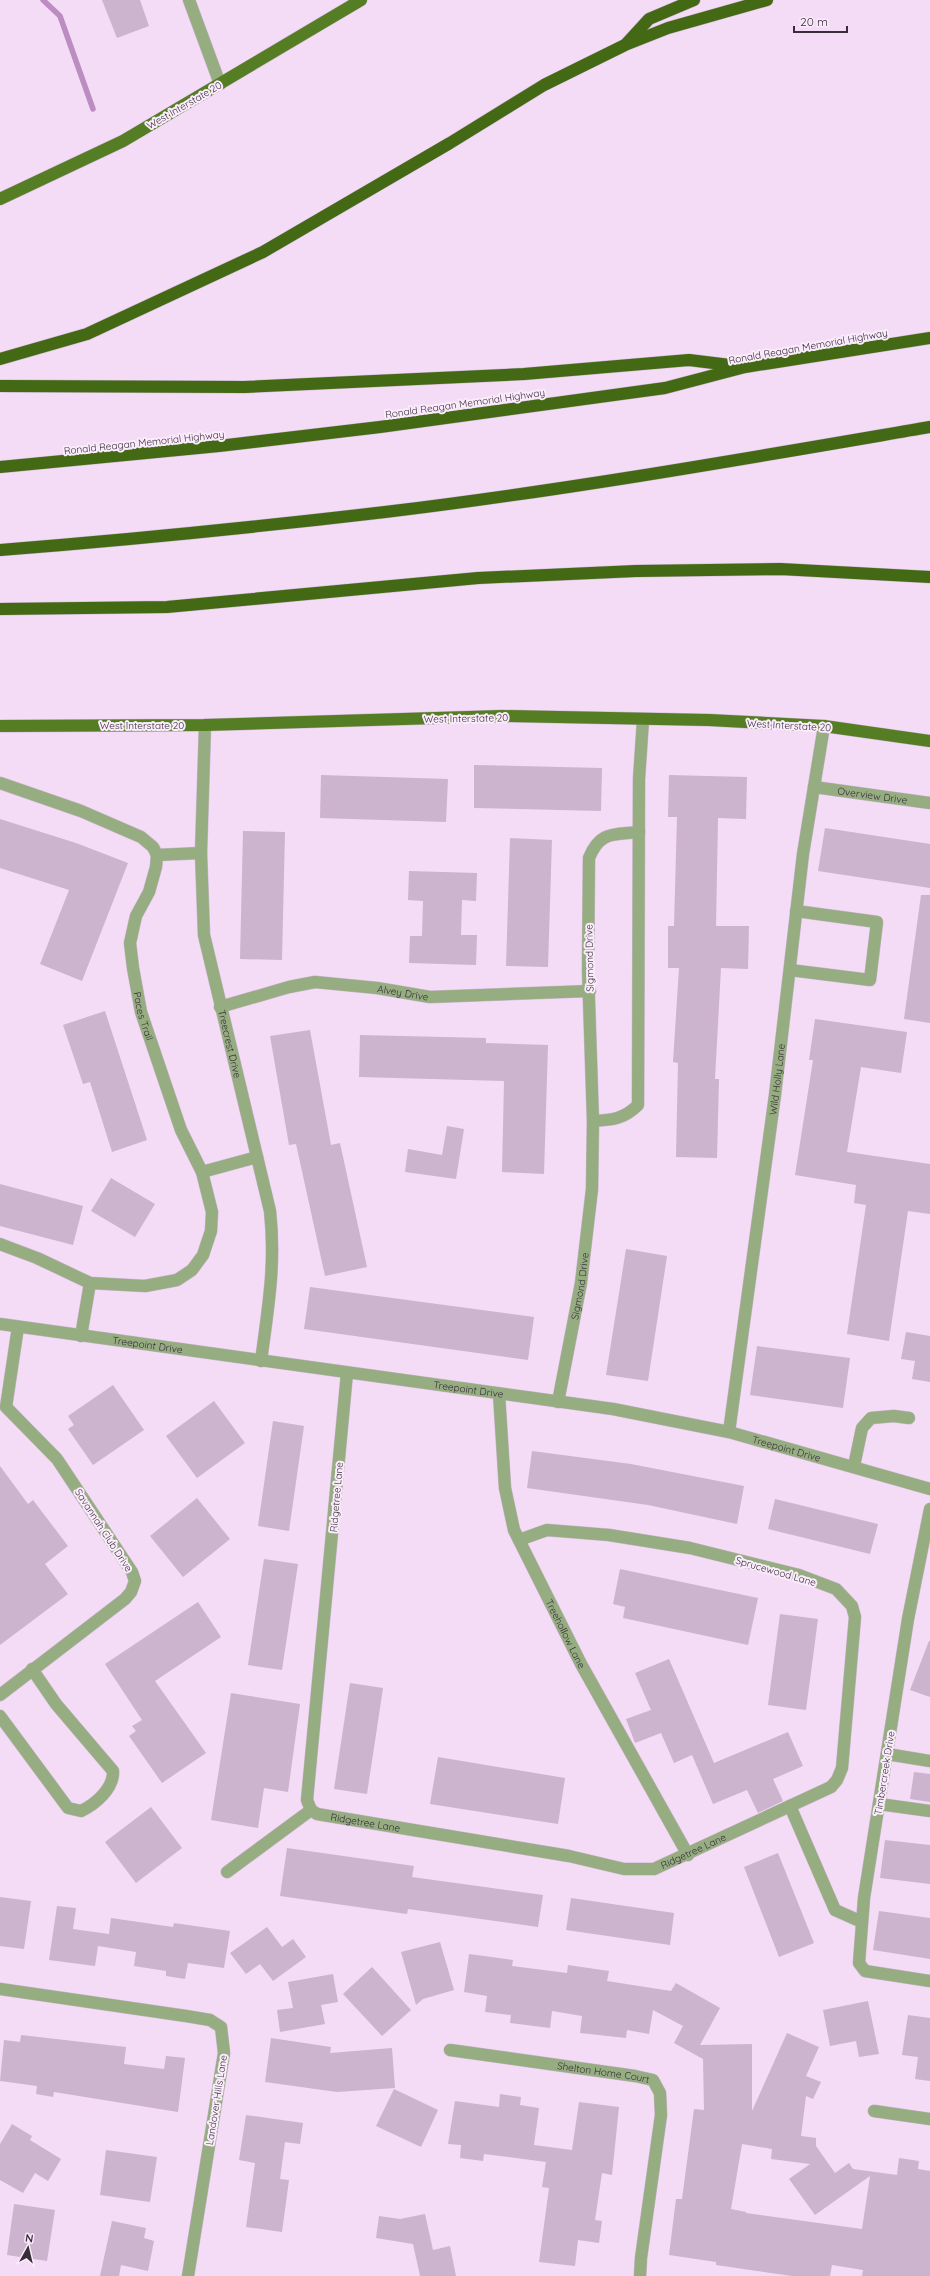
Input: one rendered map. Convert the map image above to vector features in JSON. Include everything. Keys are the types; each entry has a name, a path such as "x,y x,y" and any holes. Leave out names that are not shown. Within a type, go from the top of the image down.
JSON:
{"highway":[{"path":"626,45 649,19 694,0"},
{"path":"0,359 87,334 263,252 450,144 544,85 626,45 668,28 767,0"},
{"name":"Ronald Reagan Memorial Highway","path":"0,467 219,446 380,427 665,388 745,367 930,338"},
{"path":"0,386 245,387 524,374 689,360 745,367"},
{"path":"0,550 116,541 393,511 578,485 930,427"},
{"path":"0,609 167,607 478,578 636,571 780,569 930,577"}],"main road":[{"name":"West Interstate 20","path":"0,199 123,141 361,0"},
{"name":"West Interstate 20","path":"0,726 205,725 502,716 643,720 709,720 824,726 930,741"}],"street":[{"path":"189,0 220,84"},
{"path":"593,1121 616,1119 630,1113 638,1105 639,779 643,720"},
{"name":"Treecrest Drive","path":"205,725 201,854 204,935 270,1211 273,1243 272,1271 262,1361"},
{"name":"Wild Holly Lane","path":"729,1432 775,1096 803,854 824,726"},
{"path":"0,783 80,811 141,837 152,847 157,855 201,854"},
{"name":"Overview Drive","path":"814,787 930,803"},
{"name":"Sigmond Drive","path":"558,1402 585,1253 592,1189 593,1121 590,991 588,970 588,858 594,844 601,838 639,832"},
{"name":"Paces Trail","path":"0,1244 37,1258 90,1283 145,1286 176,1280 192,1270 203,1255 211,1231 212,1212 202,1172 181,1130 141,1012 130,943 136,916 149,892 156,867 157,855"},
{"path":"790,970 870,980 877,922 796,911"},
{"name":"Alvey Drive","path":"220,1007 289,987 315,982 377,988 430,997 590,991"},
{"path":"202,1172 257,1157"},
{"path":"81,1336 90,1283"},
{"name":"Treepoint Drive","path":"0,1324 613,1409 729,1432 854,1466 930,1489"},
{"name":"Savannah Club Drive","path":"0,1695 125,1599 131,1592 135,1581 132,1572 57,1459 3,1407 18,1327"},
{"name":"Ridgetree Lane","path":"347,1373 307,1800 311,1810 317,1814 385,1827 570,1856 624,1869 654,1869 688,1855 831,1787 837,1780"},
{"name":"Treehollow Lane","path":"499,1394 505,1488 514,1530 581,1664 688,1855"},
{"path":"854,1466 862,1428 871,1418 894,1416 909,1418"},
{"name":"Timbercreek Drive","path":"930,1509 926,1555 908,1619 864,1898 859,1963 865,1971 930,1981"},
{"name":"Sprucewood Lane","path":"519,1540 547,1530 609,1535 690,1548 798,1575 836,1589 852,1606 855,1617 842,1768 837,1780"},
{"path":"0,1716 68,1808 81,1811 90,1807 107,1789 113,1779 112,1771 56,1704 32,1669"},
{"path":"887,1754 930,1761"},
{"path":"879,1804 930,1811"},
{"path":"790,1806 835,1910 862,1922"},
{"path":"226,1872 311,1810"},
{"name":"Landover Hills Lane","path":"0,1989 210,2020 221,2027 224,2053 188,2276"},
{"name":"Shelton Home Court","path":"450,2050 635,2076 653,2080 660,2093 661,2115 640,2258 640,2276"},
{"path":"874,2111 930,2119"}],"building":[{"path":"102,0 140,0 149,26 117,38"},
{"path":"474,765 602,768 601,811 474,808"},
{"path":"321,775 448,779 446,822 320,818"},
{"path":"669,775 747,777 746,819 718,818 716,926 749,926 748,969 721,968 715,1079 719,1079 717,1158 676,1157 678,1063 673,1062 679,968 668,968 668,926 674,926 677,817 668,817"},
{"path":"0,819 76,843 128,863 82,981 40,964 69,890 0,868"},
{"path":"825,828 930,844 930,888 818,871"},
{"path":"243,831 285,832 282,960 240,959"},
{"path":"510,838 552,840 548,967 506,966"},
{"path":"409,871 477,873 476,901 462,900 461,935 477,935 476,965 409,963 410,936 422,936 423,901 408,900"},
{"path":"921,895 930,895 930,1023 904,1019"},
{"path":"105,1011 147,1140 112,1152 90,1082 83,1084 63,1025"},
{"path":"815,1019 907,1032 901,1073 861,1067 847,1152 930,1164 930,1214 908,1211 889,1341 847,1334 866,1205 854,1203 856,1185 795,1175 813,1060 809,1060"},
{"path":"310,1030 331,1145 340,1143 367,1267 325,1276 296,1144 289,1145 270,1036"},
{"path":"360,1035 486,1038 486,1043 548,1045 544,1174 502,1172 504,1081 359,1077"},
{"path":"447,1126 464,1129 456,1179 405,1172 408,1149 442,1155"},
{"path":"111,1178 155,1204 135,1237 91,1211"},
{"path":"0,1184 83,1206 73,1245 0,1226"},
{"path":"626,1249 667,1256 648,1381 606,1375"},
{"path":"310,1287 534,1317 528,1360 304,1329"},
{"path":"906,1332 930,1336 930,1382 912,1379 915,1361 901,1359"},
{"path":"757,1346 850,1358 843,1408 750,1395"},
{"path":"113,1385 144,1430 93,1465 68,1429 74,1425 68,1416"},
{"path":"214,1401 245,1443 197,1478 166,1436"},
{"path":"273,1421 304,1426 289,1531 258,1526"},
{"path":"532,1451 631,1464 744,1486 737,1524 648,1505 527,1488"},
{"path":"0,1466 28,1504 33,1500 68,1546 45,1564 68,1594 0,1645"},
{"path":"197,1498 230,1539 183,1577 150,1536"},
{"path":"775,1499 878,1524 870,1554 768,1529"},
{"path":"264,1559 298,1564 282,1670 248,1665"},
{"path":"620,1569 758,1598 748,1645 623,1618 625,1607 613,1604"},
{"path":"198,1602 221,1637 155,1681 206,1753 162,1783 129,1736 136,1731 132,1726 142,1720 105,1664"},
{"path":"780,1614 818,1619 806,1710 768,1705"},
{"path":"930,1641 930,1697 910,1690"},
{"path":"669,1659 714,1763 788,1732 803,1766 773,1779 783,1801 758,1813 747,1790 713,1804 692,1755 674,1763 661,1733 635,1743 626,1719 651,1710 635,1673"},
{"path":"350,1683 383,1688 367,1794 334,1789"},
{"path":"231,1693 300,1704 288,1792 264,1788 258,1828 211,1820"},
{"path":"438,1757 565,1778 558,1824 430,1804"},
{"path":"914,1772 930,1774 930,1802 910,1799"},
{"path":"151,1807 182,1848 136,1883 105,1842"},
{"path":"885,1840 930,1845 930,1884 880,1878"},
{"path":"287,1848 414,1866 412,1877 543,1895 538,1927 408,1909 407,1914 280,1896"},
{"path":"778,1853 814,1943 779,1957 744,1867"},
{"path":"0,1897 31,1901 24,1949 0,1946"},
{"path":"571,1898 674,1913 670,1945 566,1930"},
{"path":"57,1906 76,1908 73,1929 109,1934 111,1918 173,1927 174,1923 230,1931 224,1968 188,1963 185,1979 166,1976 166,1971 134,1966 136,1952 98,1946 95,1966 49,1960"},
{"path":"879,1911 930,1918 930,1959 873,1950"},
{"path":"267,1927 282,1947 293,1939 306,1957 273,1981 260,1964 246,1974 230,1953"},
{"path":"440,1942 454,1990 423,1999 416,2005 401,1952"},
{"path":"469,1954 513,1960 512,1966 567,1973 568,1965 609,1971 607,1981 671,1991 676,1983 720,2008 700,2045 752,2044 752,2111 787,2033 819,2047 806,2076 821,2082 813,2099 806,2096 801,2136 816,2138 816,2146 835,2173 849,2163 853,2169 897,2175 899,2158 919,2161 918,2169 930,2171 930,2276 862,2276 863,2270 832,2265 830,2276 792,2276 716,2265 716,2262 669,2255 676,2199 682,2199 694,2109 704,2110 703,2059 674,2043 683,2026 653,2010 649,2034 627,2030 626,2038 580,2033 582,2016 552,2011 550,2028 510,2023 511,2015 485,2012 487,1996 464,1992","holes":["742,2144 772,2149 771,2159 810,2164 789,2179 815,2215 870,2176 862,2229 746,2213 731,2209"]},
{"path":"372,1967 411,2010 382,2036 343,1994"},
{"path":"333,1974 338,2002 321,2005 325,2024 280,2032 277,2010 293,2008 288,1982"},
{"path":"868,2001 879,2054 859,2057 856,2041 830,2046 823,2010"},
{"path":"908,2015 930,2018 930,2081 915,2079 918,2057 902,2055"},
{"path":"21,2035 126,2047 124,2064 164,2069 166,2056 185,2058 178,2112 54,2092 53,2097 36,2094 37,2086 0,2081 4,2040 20,2042"},
{"path":"271,2038 331,2047 330,2053 392,2048 395,2088 337,2092 265,2082"},
{"path":"394,2089 438,2110 421,2147 376,2126"},
{"path":"500,2094 521,2097 520,2105 539,2108 534,2145 572,2150 579,2102 619,2107 612,2175 602,2173 595,2220 602,2221 599,2243 578,2240 575,2266 539,2262 549,2188 542,2187 546,2162 484,2154 483,2161 460,2158 461,2145 448,2144 455,2101 499,2107"},
{"path":"246,2115 303,2123 300,2144 285,2142 280,2179 289,2180 282,2232 246,2227 255,2163 239,2160"},
{"path":"12,2124 32,2136 30,2140 61,2159 48,2181 35,2173 23,2193 0,2180 0,2144"},
{"path":"106,2150 157,2157 150,2202 100,2195"},
{"path":"14,2204 55,2210 47,2261 7,2255"},
{"path":"425,2214 433,2250 450,2246 456,2276 420,2276 413,2244 376,2238 379,2216 400,2219"},
{"path":"112,2221 146,2228 144,2238 154,2241 148,2271 121,2265 119,2276 100,2276"}],"waterway":[{"path":"43,0 60,16 93,109"}]}
